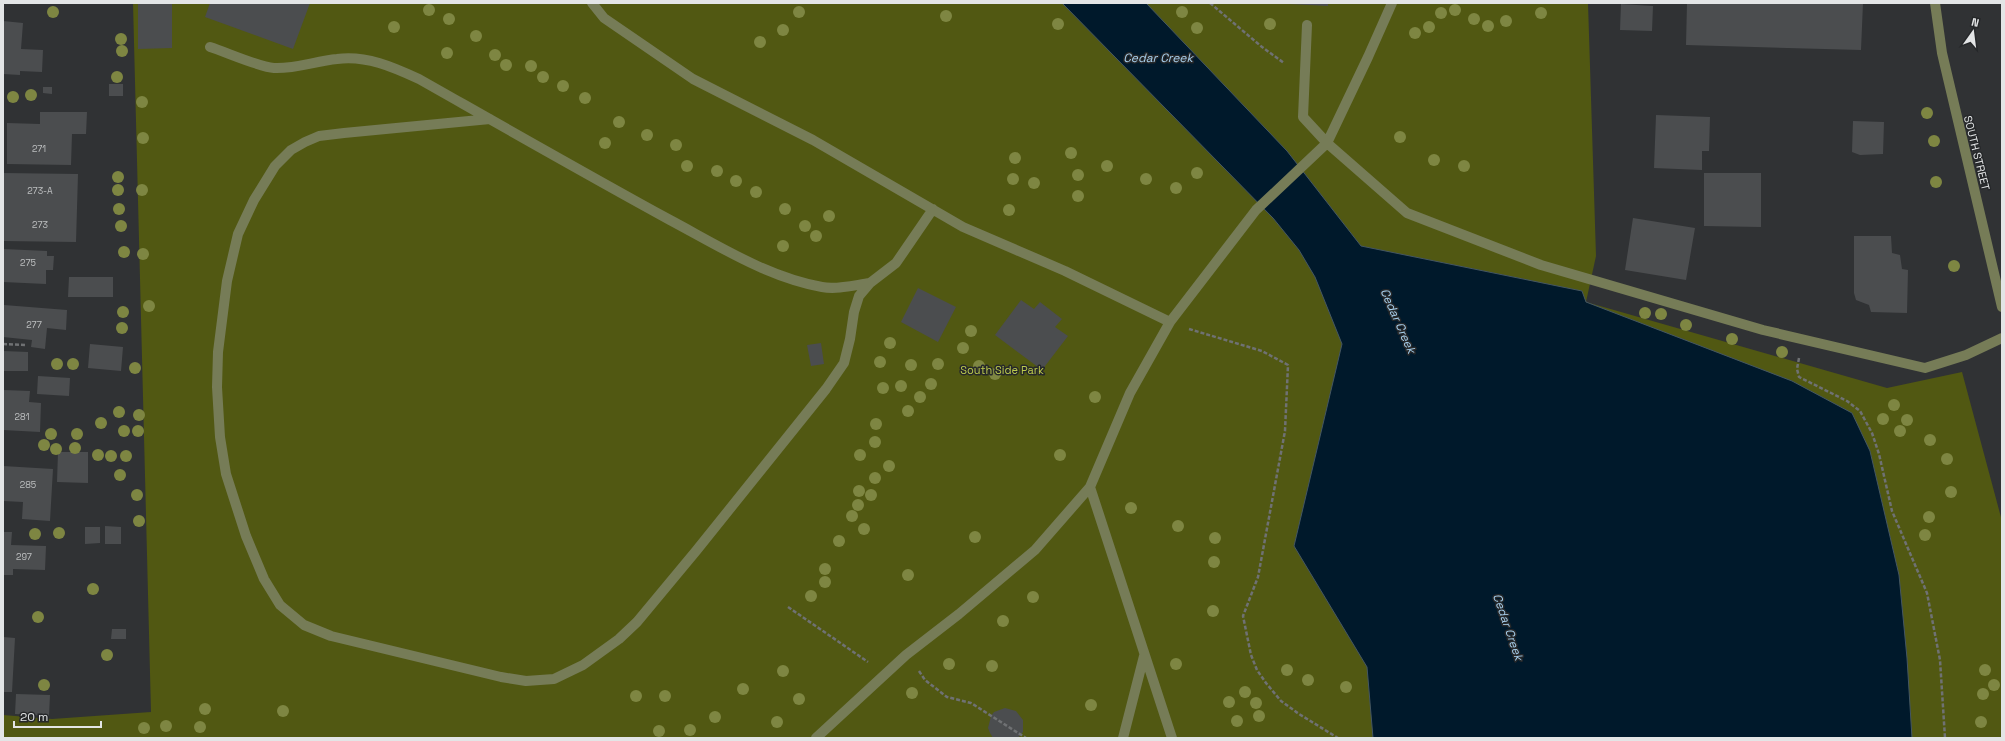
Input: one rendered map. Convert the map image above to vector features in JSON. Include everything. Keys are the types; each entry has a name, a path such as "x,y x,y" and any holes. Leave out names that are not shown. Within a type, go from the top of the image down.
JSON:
{"street":[{"path":"592,3 604,18 693,79 813,140 963,227 1065,271 1170,322"},
{"path":"816,738 885,673 959,614 1035,550 1090,487 1130,393 1170,322 1256,210 1327,143 1392,3"},
{"name":"SOUTH STREET","path":"1935,3 1942,53 2002,307"},
{"path":"1307,25 1303,117 1327,143 1407,213 1541,265 1763,330 1925,368 1966,355 2002,338"},
{"path":"210,47 272,68 293,67 338,59 358,58 389,65 419,79 633,200 764,269 797,282 824,288 847,287 870,283"},
{"path":"490,120 344,132 320,136 291,150 275,166 254,200 238,234 227,281 218,352 216,387 220,437 226,474 246,536 264,578 280,605 304,625 331,636 494,675 526,681 554,679 583,666 619,639 637,622 696,552 826,389 844,363 850,339 854,312 859,296 870,283 896,263 933,209"},
{"path":"1090,487 1172,738"},
{"path":"1123,738 1144,656"}],"path":[{"path":"1210,3 1262,47 1304,78"},
{"path":"1170,322 1262,351 1288,365 1285,431 1258,577 1243,616 1251,655 1257,670 1266,683 1287,705 1338,738"},
{"path":"1803,340 1797,369 1799,377 1847,401 1860,412 1874,440 1892,512 1927,593 1940,660 1945,738"},
{"path":"3,344 25,345"},
{"path":"788,607 885,673"},
{"path":"906,655 925,680 947,697 970,703 1026,738"}],"green space":[{"name":"South Side Park","path":"133,3 1588,3 1596,256 1586,302 1887,388 1962,372 2002,521 2002,738 3,738 3,715 52,719 151,712"}],"water":[{"name":"Cedar Creek","path":"1062,3 1146,3 1287,151 1361,246 1582,291 1586,302 1792,381 1852,413 1870,451 1899,575 1907,658 1912,738 1373,738 1367,667 1294,546 1342,344 1315,277 1299,250 1273,218"}],"building":[{"path":"138,3 172,3 172,48 138,49"},
{"path":"210,3 310,3 293,49 205,17"},
{"path":"1269,3 1328,3 1328,6"},
{"path":"1687,3 1863,3 1861,50 1686,45"},
{"path":"1621,4 1653,6 1652,31 1620,30"},
{"path":"3,21 23,23 21,49 43,50 42,72 20,71 20,75 3,74"},
{"path":"109,84 123,84 123,96 109,96"},
{"path":"43,87 52,87 52,94 43,93"},
{"path":"40,112 87,112 86,134 72,134 71,165 7,164 7,123 40,124"},
{"path":"1656,115 1710,117 1709,151 1702,151 1702,170 1654,168"},
{"path":"1853,121 1884,122 1883,154 1860,155 1852,152"},
{"path":"3,173 78,174 76,242 3,241"},
{"path":"1704,173 1761,173 1761,227 1704,226"},
{"path":"1633,218 1695,228 1686,280 1625,270"},
{"path":"1854,236 1891,236 1892,253 1900,255 1902,269 1908,270 1907,313 1871,312 1869,305 1856,300 1854,293"},
{"path":"3,249 47,251 47,256 54,256 53,270 46,270 46,284 3,282"},
{"path":"69,277 113,277 113,297 68,297"},
{"path":"918,288 956,307 938,342 901,322"},
{"path":"1021,300 1034,309 1040,302 1062,319 1055,327 1068,336 1042,370 995,335"},
{"path":"4,305 67,310 66,330 47,328 45,349 31,347 32,340 3,337"},
{"path":"821,343 824,364 811,366 807,345"},
{"path":"90,344 123,347 121,371 88,368"},
{"path":"3,351 28,352 28,371 3,371"},
{"path":"38,376 70,378 69,396 37,394"},
{"path":"3,390 30,391 29,402 41,403 40,432 3,430"},
{"path":"58,452 88,452 88,483 57,482"},
{"path":"3,466 53,469 50,521 22,519 23,502 3,501"},
{"path":"105,526 121,527 121,544 105,544"},
{"path":"85,527 100,527 100,543 85,544"},
{"path":"3,532 12,532 11,545 46,546 45,570 13,569 13,575 3,575"},
{"path":"112,629 126,629 126,639 111,639"},
{"path":"3,637 15,638 12,692 3,692"},
{"path":"16,694 50,695 49,716 15,714"},
{"path":"1005,708 1016,711 1023,720 1023,732 1018,738 993,738 990,733 988,728 991,716 994,712"}]}
